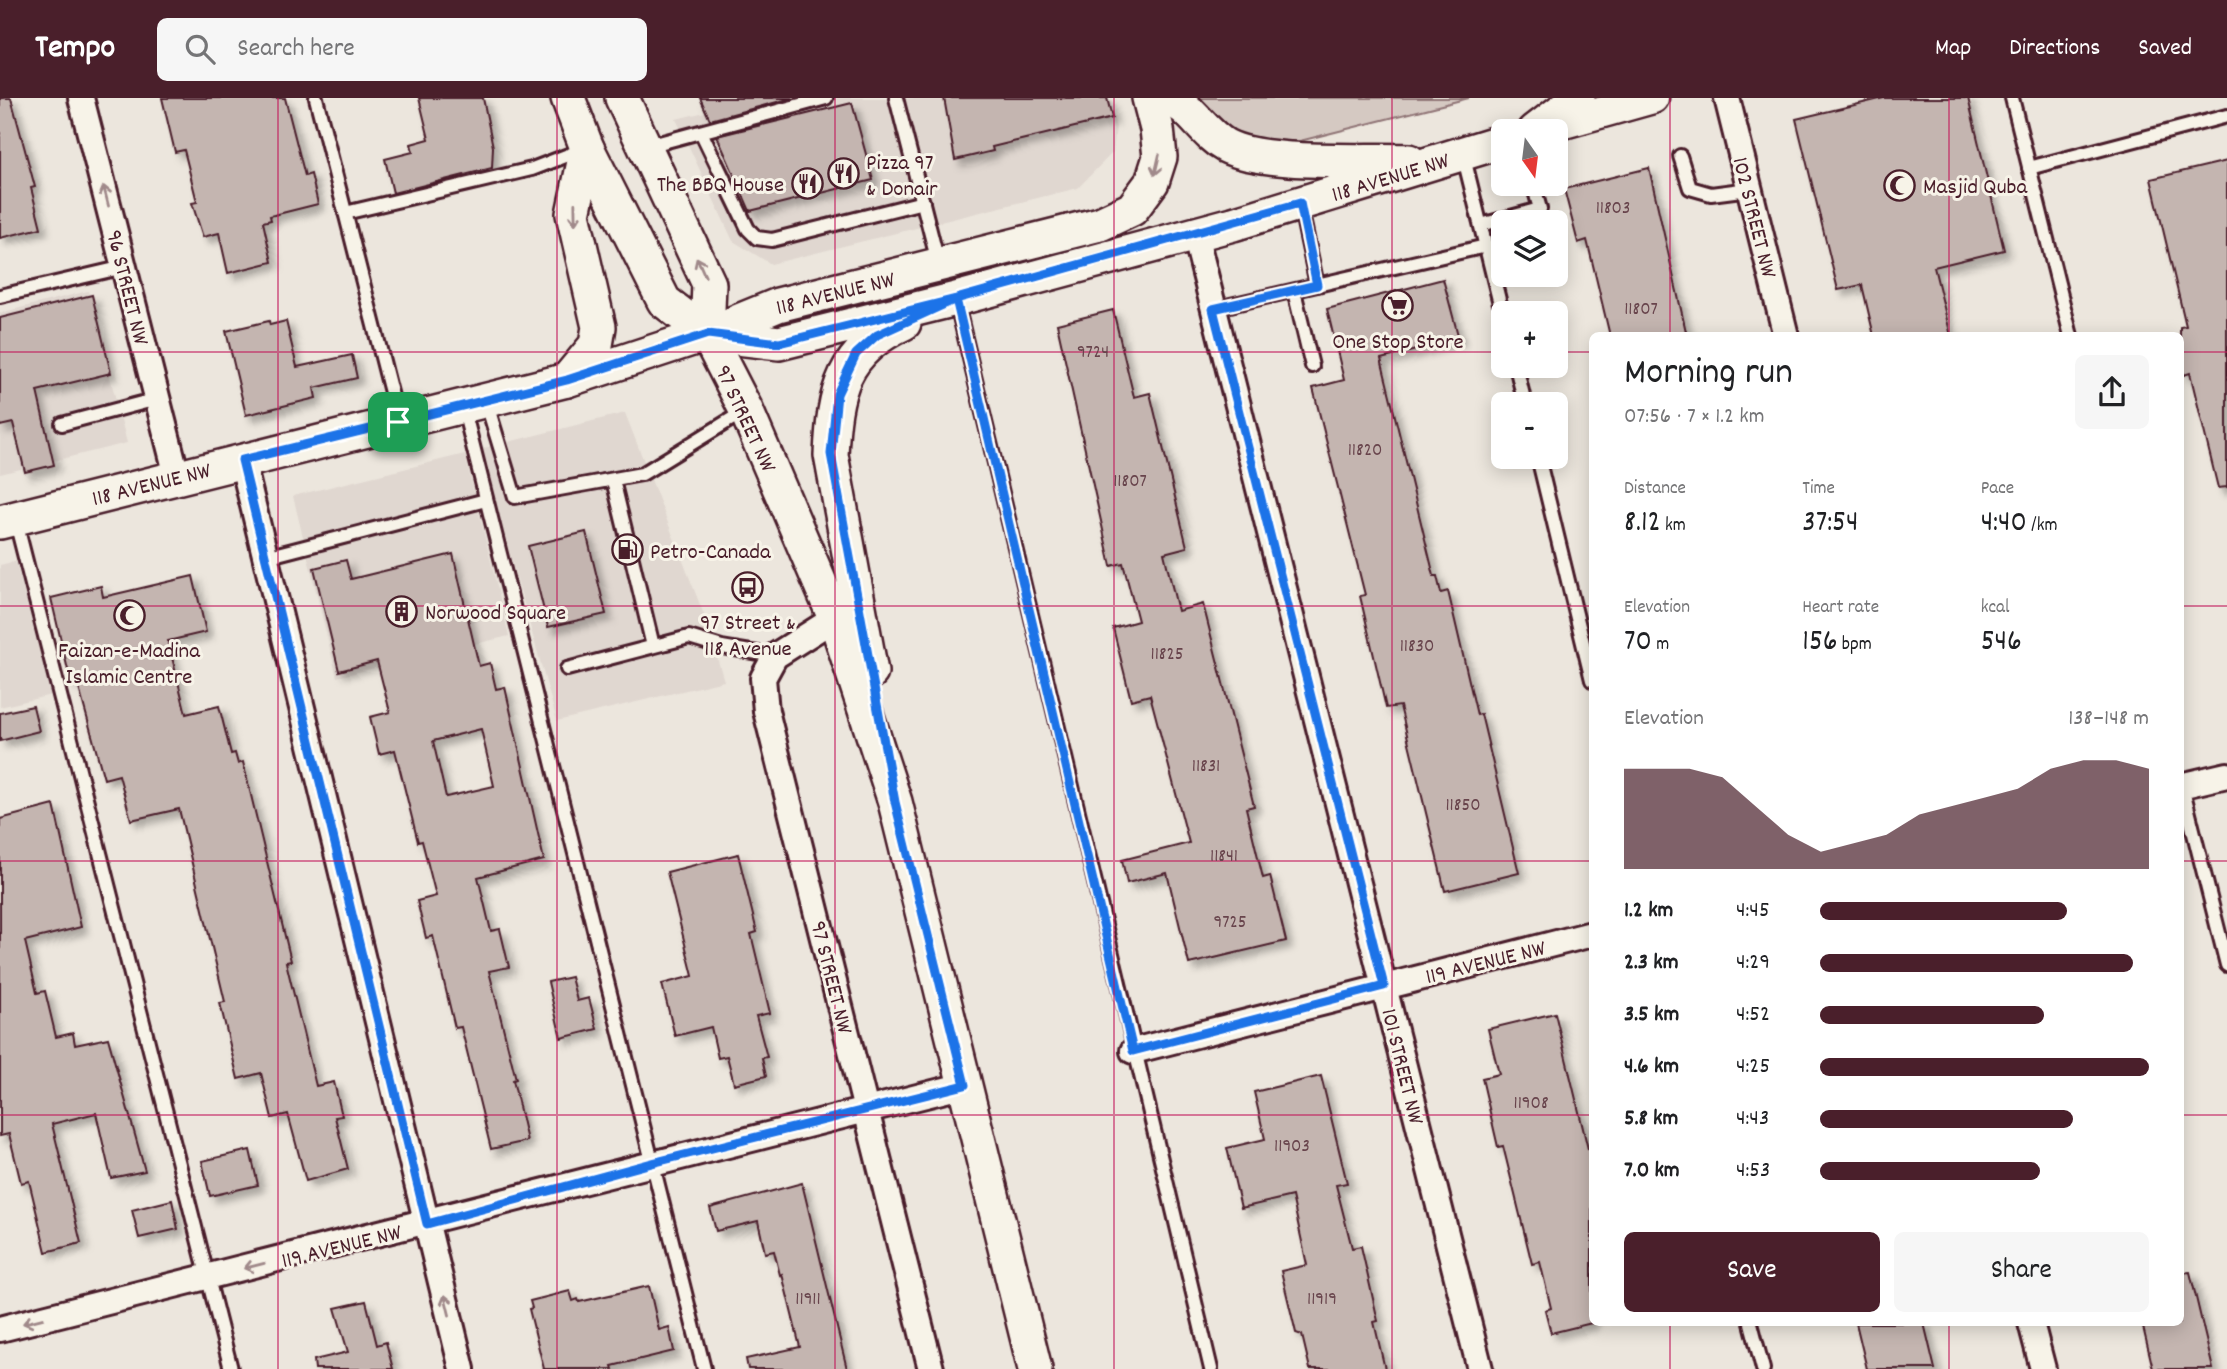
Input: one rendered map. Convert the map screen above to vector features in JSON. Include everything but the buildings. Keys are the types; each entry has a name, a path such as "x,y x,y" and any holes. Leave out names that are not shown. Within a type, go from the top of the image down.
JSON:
{"main road":[{"name":"97 STREET NW","path":"568,98 587,148 664,302 708,334 746,410 835,618 895,802 1035,1369"},
{"name":"97 STREET NW","path":"622,98 709,284 708,334"},
{"name":"118 AVENUE NW","path":"7,520 567,380 708,334 778,305 1100,224 1132,209 1152,182 1160,157 1149,98"},
{"path":"1169,98 1181,103 1201,128 1227,146 1257,156 1429,162"},
{"path":"1551,119 1578,98"},
{"name":"118 AVENUE NW","path":"708,334 779,343 956,299 1195,234 1491,145"},
{"path":"567,380 596,345 600,327 572,214 587,148"},
{"path":"895,802 831,454 832,419 837,394 856,354 877,335 956,299"}],"street":[{"name":"96 STREET NW","path":"81,98 177,476"},
{"path":"1568,122 1653,98"},
{"name":"102 STREET NW","path":"1727,98 1785,332"},
{"name":"101 STREET NW","path":"1195,234 1480,1369"},
{"path":"242,460 462,1369"},
{"path":"775,656 835,618"},
{"name":"97 STREET NW","path":"775,656 763,678 766,711 931,1369"},
{"path":"2184,783 2227,775"},
{"name":"119 AVENUE NW","path":"1133,1051 1589,935"},
{"name":"119 AVENUE NW","path":"0,1329 208,1278 429,1232 652,1163 965,1085"},
{"path":"2032,1326 2043,1369"}],"lane":[{"path":"316,98 398,422"},
{"path":"644,147 825,98"},
{"path":"897,98 939,266"},
{"path":"2012,98 2070,332"},
{"path":"2029,168 2227,116"},
{"path":"701,132 748,229 757,238 772,240 923,202"},
{"path":"345,213 532,169 587,148"},
{"path":"1463,154 1499,301"},
{"path":"1680,156 1690,188 1711,194 1749,188"},
{"path":"1481,225 1540,209 1536,196"},
{"path":"1300,203 1317,285"},
{"path":"1213,309 1486,246"},
{"path":"0,296 124,267"},
{"path":"1294,291 1312,366"},
{"path":"956,299 1133,1051 1212,1369"},
{"path":"62,424 158,399"},
{"path":"474,403 515,497 642,474 746,410"},
{"path":"474,403 486,500 704,1369"},
{"path":"1541,469 1589,668"},
{"path":"613,480 653,646"},
{"path":"266,557 486,500"},
{"path":"7,520 231,1369"},
{"path":"567,669 689,637 722,647 775,656"},
{"path":"2184,796 2227,965"},
{"path":"1752,1326 1763,1369"}],"shaded area":[{"path":"762,98 1108,98 1116,127 1113,152 1078,188 771,264 733,241 676,119"},
{"path":"1194,98 1469,98 1300,141 1270,143 1227,130"},
{"path":"88,291 127,443 0,474 0,313"},
{"path":"625,413 706,620 724,681 557,721 480,449"},
{"path":"465,454 509,636 337,677 293,496"},
{"path":"16,561 51,695 0,707 0,565"}],"place":[{"name":"Pizza 97 & Donair","path":"843,174"},
{"name":"The BBQ House","path":"807,183"},
{"name":"Masjid Quba","path":"1900,185"},
{"name":"One Stop Store","path":"1398,306"},
{"name":"Petro-Canada","path":"627,550"},
{"name":"97 Street & 118 Avenue","path":"748,587"},
{"name":"Norwood Square","path":"402,611"},
{"name":"Faizan-e-Madina Islamic Centre","path":"129,615"}],"route":[{"path":"398,422 242,460 427,1224 652,1163 965,1085 895,802 831,454 832,419 837,394 856,354 877,335 956,299 1133,1051 1384,986 1213,309 1317,285 1300,203 1233,224 956,299 779,343 708,334 567,380 398,422"}]}
